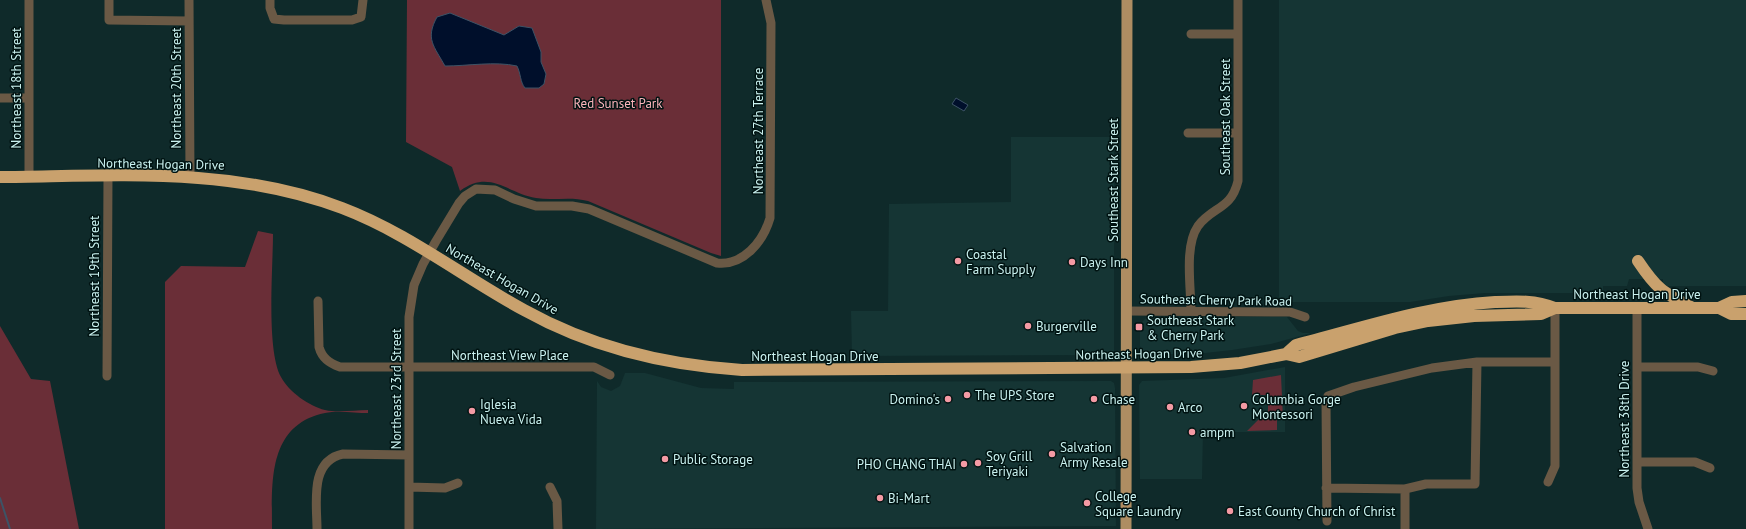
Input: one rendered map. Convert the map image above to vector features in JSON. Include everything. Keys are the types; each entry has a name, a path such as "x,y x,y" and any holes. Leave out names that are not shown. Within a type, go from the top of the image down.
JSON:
{"highway":[{"name":"Northeast Hogan Drive","path":"0,177 190,176 265,185 320,200 368,219 429,252 523,310 553,325 604,345 666,362 742,370 1126,368 1215,366 1286,354 1296,345 1380,321 1431,309 1506,302 1539,302 1555,308 1719,308 1732,302 1746,302"},
{"path":"1638,260 1652,282 1667,294 1694,308"},
{"name":"Northeast Hogan Drive","path":"1719,308 1731,314 1746,314"}],"main road":[{"name":"Southeast Stark Street","path":"1126,529 1127,0"}],"street":[{"name":"Northeast 18th Street","path":"29,0 29,177"},
{"path":"109,0 109,20 189,21"},
{"name":"Northeast 20th Street","path":"189,0 190,176"},
{"path":"270,0 270,8 274,18 284,20 352,20 360,17 363,0"},
{"name":"Northeast 27th Terrace","path":"747,256 765,231 770,218 771,23 766,0"},
{"name":"Southeast Oak Street","path":"1191,311 1191,243 1198,226 1226,205 1234,194 1238,182 1238,0"},
{"path":"1191,34 1238,34"},
{"path":"0,98 29,98"},
{"path":"1188,133 1238,133"},
{"name":"Northeast 19th Street","path":"107,376 108,176"},
{"name":"Northeast 23rd Street","path":"408,529 408,366 411,299 420,270 429,252 465,196 476,189 488,188 536,206 576,206 589,209 717,263 733,262 747,256"},
{"path":"1226,205 1233,211"},
{"name":"Northeast View Place","path":"318,301 319,347 326,360 340,366 594,367 610,375"},
{"path":"1548,482 1555,466 1555,308"},
{"name":"Northeast 38th Drive","path":"1637,308 1637,462 1639,502 1648,529"},
{"name":"Southeast Cherry Park Road","path":"1127,311 1290,312 1305,317"},
{"path":"1328,521 1326,488 1326,402 1328,396 1354,387 1403,374 1477,362 1555,362"},
{"path":"1326,488 1405,489 1426,484 1475,484 1477,362"},
{"path":"1637,367 1698,367 1713,371"},
{"path":"317,529 317,479 320,470 326,462 334,456 343,454 409,455"},
{"path":"1637,462 1695,462 1710,468"},
{"path":"409,487 445,488 458,483"},
{"path":"550,487 557,501 558,529"},
{"path":"1405,489 1405,529"}],"shaded area":[{"path":"1279,0 1746,0 1746,286 1667,286 1663,283 1663,279 1629,279 1627,286 1603,286 1603,293 1485,293 1449,296 1410,302 1279,302"},
{"path":"1011,137 1114,137 1114,355 852,356 851,311 888,311 889,204 1011,202"},
{"path":"1147,317 1287,317 1298,331 1303,333 1311,333 1271,344 1232,350 1196,354 1148,354 1142,351 1140,346 1140,324"},
{"path":"1285,367 1285,432 1203,432 1202,479 1140,479 1139,385 1142,381 1224,378"},
{"path":"625,373 645,373 701,388 734,389 734,382 1111,381 1114,383 1115,388 1116,526 596,529 597,381 601,387 611,391 620,386"}],"green space":[{"name":"Red Sunset Park","path":"407,0 721,0 721,256 588,201 575,199 536,198 490,182 480,182 460,191 452,167 406,142"},
{"path":"258,231 273,234 271,308 273,348 276,364 281,377 289,388 300,398 319,408 335,411 368,410 368,413 325,413 306,420 292,430 283,443 277,458 273,475 272,529 165,529 165,282 181,266 245,267"},
{"path":"0,326 31,379 50,381 79,529 0,529"},
{"path":"1281,375 1283,419 1277,419 1277,430 1247,431 1259,419 1268,419 1268,395 1252,395 1253,380"}],"water":[{"path":"450,13 504,35 519,26 532,28 541,52 541,62 546,74 544,84 539,88 525,88 517,66 491,64 445,66 434,48 431,37 433,25 437,17"},
{"path":"956,98 968,105 964,111 952,104"}],"waterway":[{"path":"0,498 10,529"}],"place":[{"name":"Coastal Farm Supply","path":"958,261"},
{"name":"Days Inn","path":"1072,262"},
{"name":"Burgerville","path":"1028,326"},
{"name":"Southeast Stark & Cherry Park","path":"1139,327"},
{"name":"The UPS Store","path":"967,395"},
{"name":"Domino's","path":"948,399"},
{"name":"Chase","path":"1094,399"},
{"name":"Columbia Gorge Montessori","path":"1244,406"},
{"name":"Arco","path":"1170,407"},
{"name":"Iglesia Nueva Vida","path":"472,411"},
{"name":"ampm","path":"1192,432"},
{"name":"Salvation Army Resale","path":"1052,454"},
{"name":"Public Storage","path":"665,459"},
{"name":"Soy Grill Teriyaki","path":"978,463"},
{"name":"PHO CHANG THAI","path":"964,464"},
{"name":"Bi-Mart","path":"880,498"},
{"name":"College Square Laundry","path":"1087,503"},
{"name":"East County Church of Christ","path":"1230,511"}]}
